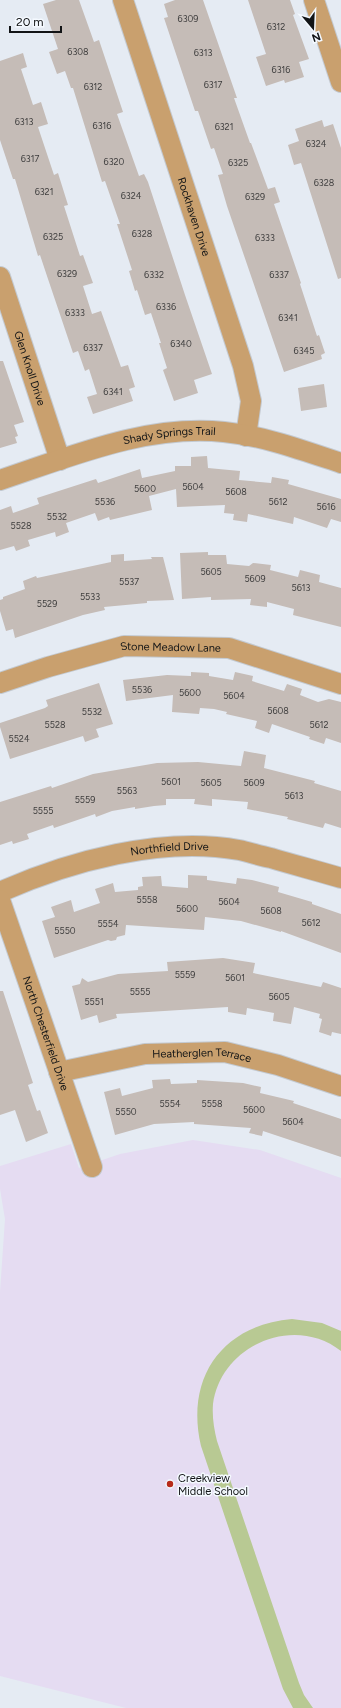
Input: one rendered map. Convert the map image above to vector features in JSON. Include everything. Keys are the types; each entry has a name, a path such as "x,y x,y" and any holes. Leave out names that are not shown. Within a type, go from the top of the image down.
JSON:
{"street":[{"name":"Rockhaven Drive","path":"123,0 243,366 251,401 246,436"},
{"path":"314,0 341,82"},
{"name":"Glen Knoll Drive","path":"0,277 60,460"},
{"name":"Shady Springs Trail","path":"0,480 125,440 171,432 223,432 270,440 341,463"},
{"name":"Stone Meadow Lane","path":"0,683 48,667 124,646 229,648 341,684"},
{"name":"Northfield Drive","path":"0,892 35,876 106,856 172,847 201,846 239,850 341,878"},
{"name":"North Chesterfield Drive","path":"0,900 92,1167"},
{"name":"Heatherglen Terrace","path":"59,1072 145,1054 226,1052 278,1065 341,1086"}],"shaded area":[{"name":"Creekview Middle School","path":"193,1140 260,1150 341,1178 341,1708 126,1708 0,1676 0,1292 5,1219 0,1189 0,1166 71,1144 79,1168 120,1154"}],"green space":[{"path":"292,1319 322,1323 341,1331 341,1351 322,1340 302,1335 282,1336 262,1342 245,1352 230,1366 219,1383 213,1404 213,1414 217,1441 299,1683 304,1695 313,1708 293,1708 283,1689 201,1446 197,1421 199,1398 204,1378 214,1359 228,1344 246,1332 267,1323"}],"building":[{"path":"56,0 79,0 94,42 99,40 123,112 117,114 139,176 144,174 148,182 212,374 194,380 198,393 174,401 163,370 167,368 159,343 161,343 151,313 145,315 137,290 135,291 129,271 132,270 117,224 120,224 105,181 102,182 73,88 71,88 65,71 57,74 49,52 58,49 43,4"},
{"path":"175,0 203,0 237,98 234,98 250,143 268,189 275,187 280,202 274,204 301,283 300,284 317,336 319,335 325,353 321,355 322,359 284,372 227,206 218,175 223,174 214,148 211,149 198,111 195,111 164,18 168,17 164,4"},
{"path":"248,0 290,0 295,14 293,15 309,59 299,62 304,77 285,83 284,80 266,86 256,57 266,54"},
{"path":"23,53 27,67 21,69 33,105 41,102 48,124 38,127 54,175 58,173 68,205 64,206 80,256 83,255 93,283 83,286 92,314 101,311 121,367 128,365 135,387 129,389 133,401 93,414 87,397 97,394 89,369 85,371 78,351 73,353 40,255 38,256 15,179 13,179 0,140 0,61"},
{"path":"322,120 324,127 333,124 341,148 341,278 338,279 301,163 294,165 288,145 299,141 295,129"},
{"path":"0,361 3,361 24,422 14,425 18,436 15,437 17,443 0,448"},
{"path":"324,384 327,407 301,411 298,388"},
{"path":"207,456 208,468 240,471 239,480 271,483 272,477 289,480 288,484 341,499 341,522 331,519 327,528 294,517 293,524 248,514 247,522 233,520 234,514 224,513 225,505 177,507 176,489 149,496 152,510 110,520 109,517 98,521 95,513 66,523 69,532 56,537 55,532 28,540 30,546 16,551 14,546 0,550 0,510 11,506 13,513 39,504 37,498 96,479 98,483 140,469 142,478 175,471 175,466 191,466 191,457"},
{"path":"208,552 208,555 226,555 227,564 249,566 253,563 271,565 270,570 298,577 300,570 320,575 319,582 341,588 341,627 293,615 294,609 267,602 267,607 250,605 251,599 211,600 211,597 182,599 180,553"},
{"path":"124,554 124,561 152,559 151,557 163,557 174,600 147,601 147,603 104,607 105,610 83,615 15,638 13,629 6,631 0,611 0,600 3,599 3,597 25,589 23,581 36,576 37,578 111,562 111,555"},
{"path":"191,672 209,673 209,676 233,680 235,672 253,676 252,681 284,691 287,684 302,689 300,695 318,702 329,699 341,702 341,743 326,738 324,744 309,739 310,737 272,724 269,733 255,728 257,721 226,714 227,712 214,709 200,708 199,714 172,712 173,695 126,701 123,680 167,675 191,676"},
{"path":"99,683 113,724 96,729 99,737 85,742 83,736 10,759 0,723 45,708 48,706 46,700"},
{"path":"244,751 266,755 264,768 315,781 314,783 341,791 341,828 325,823 323,828 287,819 288,817 247,809 248,802 212,799 212,806 194,804 195,799 166,799 166,805 135,809 135,807 112,811 96,817 95,814 54,828 53,825 27,834 29,839 13,844 12,841 0,845 0,802 51,786 52,788 93,774 157,763 198,762 241,766"},
{"path":"188,875 207,876 207,880 236,884 237,878 252,880 279,887 278,892 312,902 312,904 341,914 341,953 281,931 241,921 205,917 204,930 126,925 125,935 117,937 116,940 108,940 54,958 42,921 55,917 51,907 71,900 74,912 100,903 95,889 113,883 115,892 138,890 138,887 143,886 142,877 161,876 162,886 188,888"},
{"path":"223,958 255,963 253,973 321,987 323,982 341,988 341,1034 332,1032 331,1036 319,1032 322,1019 319,1018 320,1014 294,1007 291,1024 273,1021 274,1013 247,1008 246,1015 228,1012 228,1007 116,1014 117,1018 99,1023 97,1015 81,1020 72,986 80,984 82,978 88,982 118,974 168,971 167,962"},
{"path":"0,991 3,991 33,1083 28,1085 37,1111 40,1110 48,1133 26,1142 15,1110 0,1115"},
{"path":"170,1079 171,1084 197,1083 197,1080 243,1083 261,1087 260,1093 294,1101 293,1103 341,1119 341,1157 263,1131 262,1136 249,1133 251,1128 194,1124 194,1122 154,1124 115,1135 104,1092 120,1088 122,1096 153,1088 152,1080"}],"place":[{"name":"Creekview Middle School","path":"170,1484"}]}
